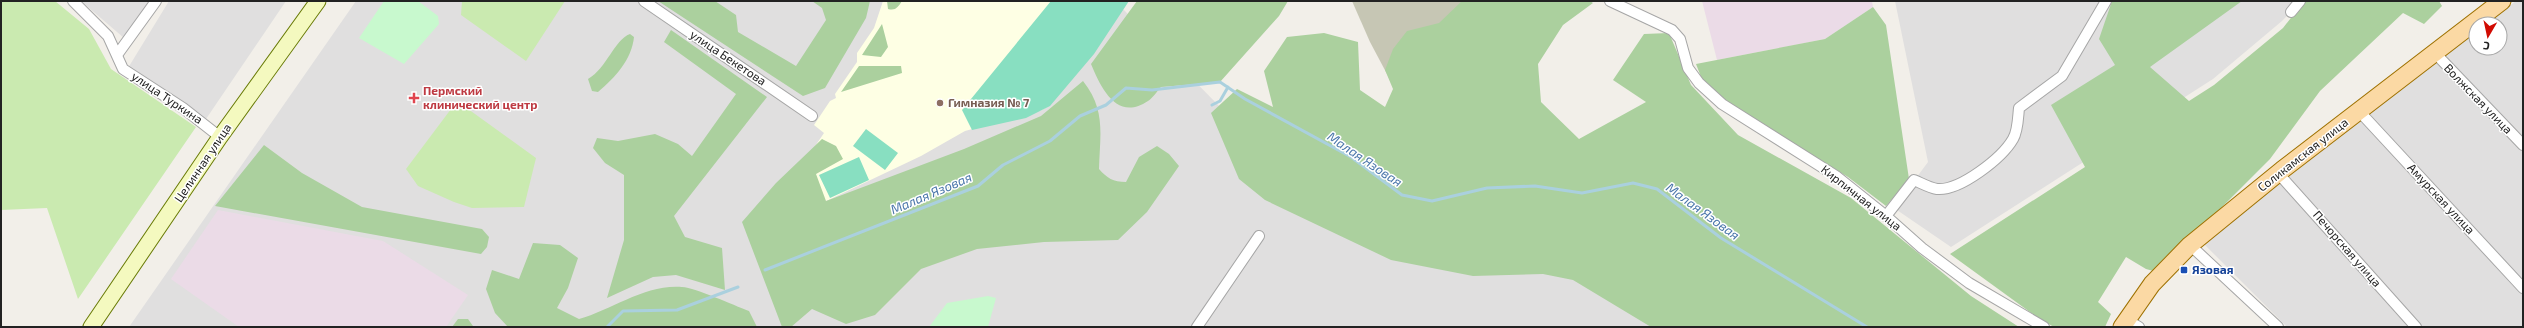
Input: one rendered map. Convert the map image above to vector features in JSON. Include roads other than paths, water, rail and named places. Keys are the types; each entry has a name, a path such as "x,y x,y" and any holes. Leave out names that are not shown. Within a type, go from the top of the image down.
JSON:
{"main road":[{"name":"Целинная улица","path":"92,327 220,137 318,1"},
{"name":"Соликамская улица","path":"2129,324 2152,284 2190,245 2278,173 2502,1"}],"street":[{"name":"улица Туркина","path":"73,1 108,36 123,69 183,108 220,137"},
{"path":"117,55 156,1"},
{"name":"улица Бекетова","path":"644,1 812,116"},
{"name":"Кирпичная улица","path":"1610,1 1618,6 1662,23 1672,30 1680,39 1688,68 1699,83 1722,104 1836,176 1886,216 1922,248 1970,283 2044,327"},
{"path":"1886,216 1914,180 1938,189 1954,187 1971,178 1998,156 2014,138 2019,108 2062,76 2106,1"},
{"path":"2291,12 2300,1"},
{"name":"Волжская улица","path":"2434,52 2523,146"},
{"name":"Амурская улица","path":"2359,111 2523,288"},
{"name":"Печорская улица","path":"2278,173 2416,327"},
{"path":"1197,327 1259,236"},
{"path":"2190,245 2278,327"}],"waterway":[{"name":"Малая Язовая","path":"765,270 978,186 1003,165 1050,141 1080,116 1106,105 1126,88 1152,90 1220,82 1245,99 1351,157 1402,195 1432,201 1487,188 1535,186 1582,193 1633,183 1657,189 1721,238 1867,327"},
{"name":"Малая Язовая","path":"1212,105 1220,101 1228,87"},
{"path":"607,327 623,311 677,310 738,287"}],"place":[{"name":"Пермский клинический центр","path":"414,98"},
{"name":"Гимназия № 7","path":"940,103"},
{"name":"Язовая","path":"2184,270"}]}
